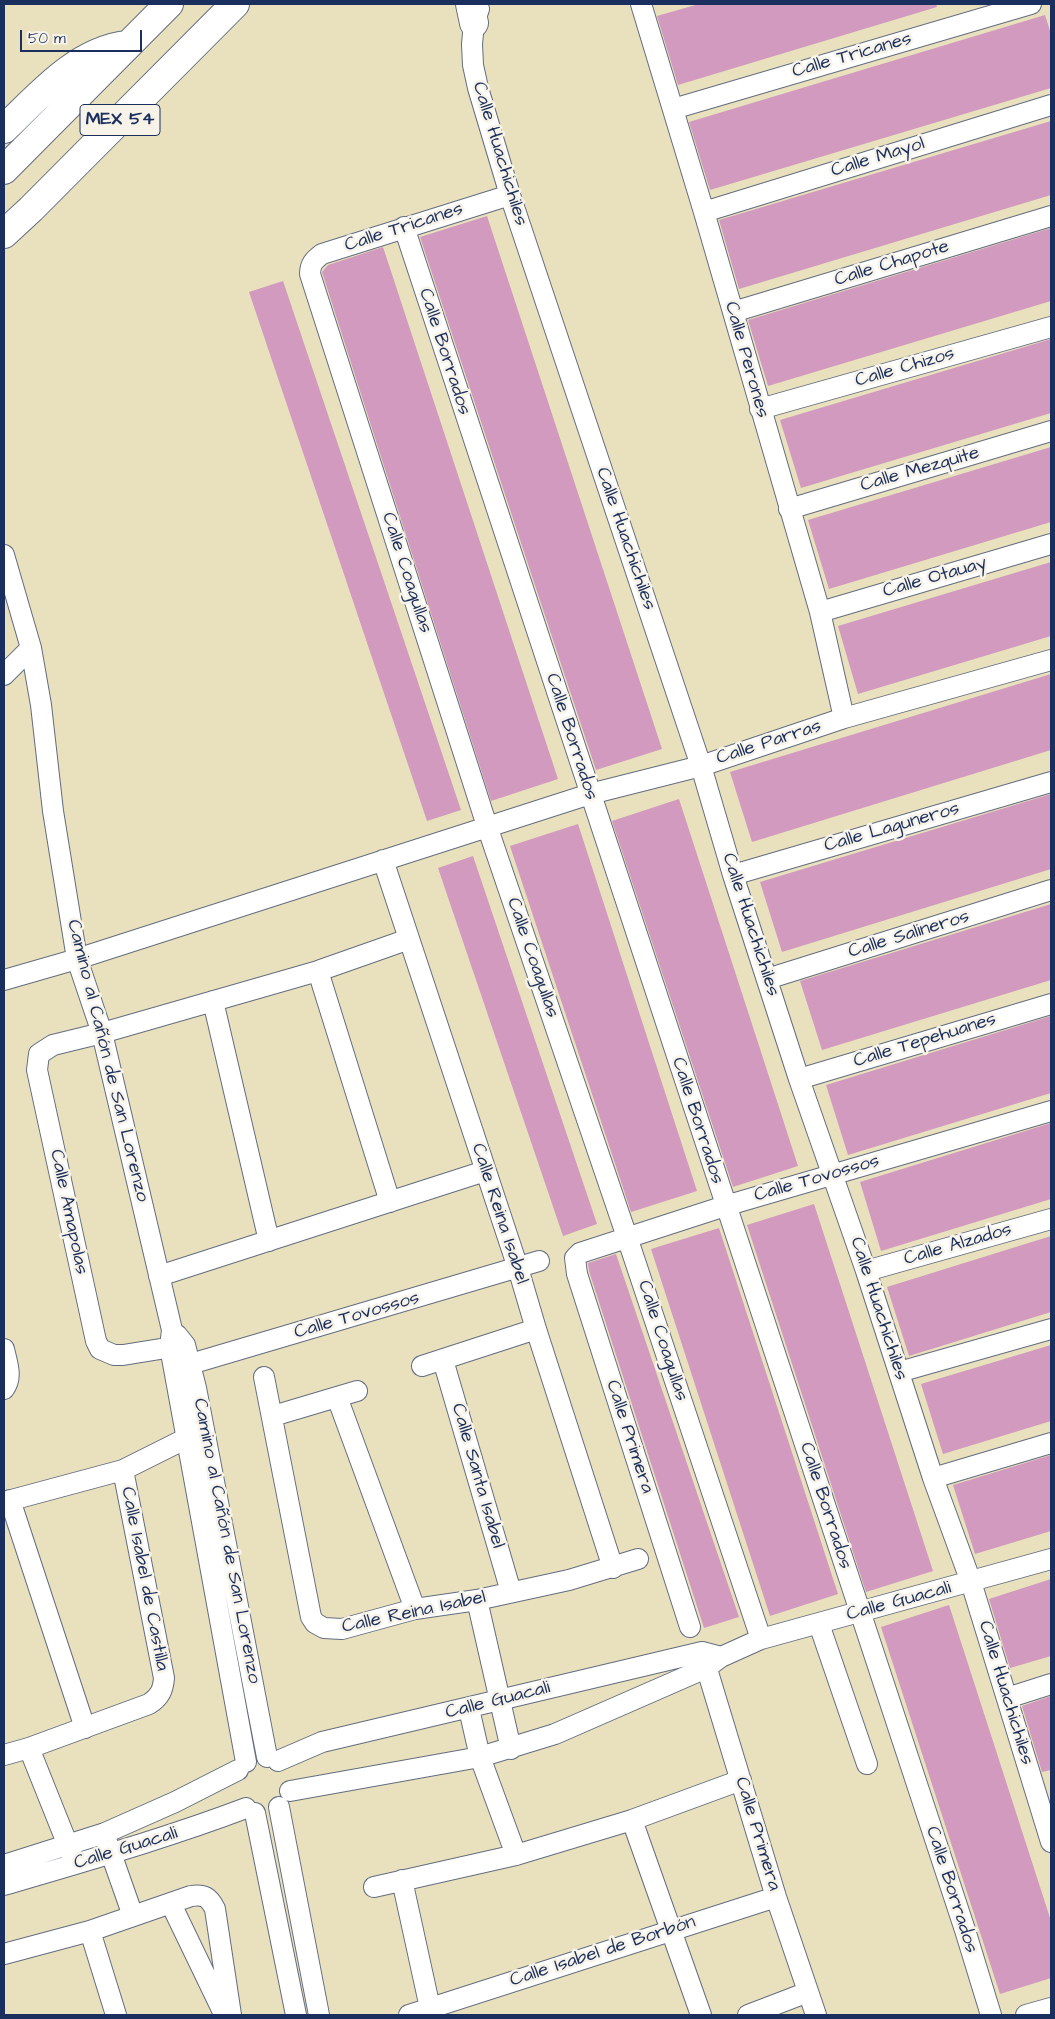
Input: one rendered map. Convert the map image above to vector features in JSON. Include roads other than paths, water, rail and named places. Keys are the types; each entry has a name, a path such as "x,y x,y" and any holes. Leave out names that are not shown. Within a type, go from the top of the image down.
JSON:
{"highway":[{"name":"MEX 54","path":"4,170 169,4"},
{"name":"MEX 54","path":"4,234 32,209 235,4"},
{"path":"4,129 75,65 101,51 128,45"}],"street":[{"name":"Calle Perones","path":"644,4 820,612 844,718"},
{"name":"Calle Tricanes","path":"673,109 1031,4"},
{"name":"Calle Huachichiles","path":"475,10 472,44 478,88 510,195 701,766 733,875 799,1079 866,1272 933,1478 971,1582 1007,1698 1044,1792 1051,1842"},
{"name":"Calle Mayol","path":"704,212 1051,105"},
{"name":"Calle Tricanes","path":"310,274 310,266 314,259 322,254 510,195"},
{"name":"Calle Chapote","path":"733,312 1051,216"},
{"name":"Calle Borrados","path":"404,227 991,2015"},
{"name":"Calle Coagullas","path":"310,274 487,826 761,1639"},
{"name":"Calle Chizos","path":"760,409 1051,327"},
{"name":"Calle Mezquite","path":"789,508 1051,431"},
{"name":"Calle Otauay","path":"820,612 1051,544"},
{"name":"Camino al Cañón de San Lorenzo","path":"4,555 30,648 41,705 53,811 77,959 102,1033 159,1276 183,1367 187,1438 242,1766"},
{"path":"4,675 30,648"},
{"name":"Calle Parras","path":"77,959 590,794 701,766 844,718 1051,660"},
{"name":"Calle Laguneros","path":"733,875 1051,782"},
{"name":"Calle Reina Isabel","path":"383,860 518,1268 614,1568"},
{"name":"Calle Salineros","path":"767,979 1051,890"},
{"path":"102,1033 318,971 409,939"},
{"path":"4,980 77,959"},
{"path":"318,971 390,1202"},
{"path":"214,1001 269,1241"},
{"name":"Calle Tepehuanes","path":"799,1079 1051,1004"},
{"name":"Calle Amapolas","path":"102,1033 53,1045 39,1054 37,1070 96,1341 100,1349 114,1355 122,1355 176,1341"},
{"name":"Calle Tovossos","path":"584,1252 725,1206 1051,1111"},
{"path":"159,1276 485,1171"},
{"name":"Calle Alzados","path":"866,1272 1051,1219"},
{"name":"Calle Primera","path":"584,1252 575,1258 575,1267 690,1627"},
{"name":"Calle Tovossos","path":"183,1367 539,1261"},
{"path":"899,1372 1051,1328"},
{"path":"422,1366 536,1329"},
{"path":"4,1349 9,1370 9,1380 4,1389"},
{"name":"Calle Santa Isabel","path":"443,1360 510,1592"},
{"name":"Camino al Cañón de San Lorenzo","path":"183,1367 196,1388 272,1759"},
{"name":"Calle Reina Isabel","path":"264,1377 311,1617 315,1624 324,1628 342,1629 415,1609 477,1600 569,1580 614,1568 638,1559"},
{"path":"273,1416 358,1391"},
{"path":"337,1397 415,1609"},
{"path":"85,1728 7,1501 123,1470 187,1438"},
{"path":"933,1478 1051,1443"},
{"name":"Calle Isabel de Castilla","path":"4,1756 149,1704 156,1700 163,1689 164,1678 123,1470"},
{"name":"Calle Guacali","path":"284,1799 511,1749 555,1734 657,1688 709,1659 761,1639 1051,1559"},
{"path":"477,1600 511,1749"},
{"path":"819,1624 867,1764"},
{"name":"Calle Guacali","path":"272,1759 322,1742 651,1665 709,1659"},
{"name":"Calle Primera","path":"709,1659 741,1780 776,1897 816,2015"},
{"path":"651,1665 657,1688"},
{"path":"1007,1698 1051,1684"},
{"path":"468,1708 480,1757 516,1855"},
{"path":"30,1748 76,1864"},
{"path":"284,1799 269,1812 251,1811 238,1800 234,1791 234,1780 242,1766 256,1757 272,1759 286,1769 290,1780 284,1799 319,2015"},
{"name":"Calle Guacali","path":"4,1865 105,1833 175,1802 242,1766"},
{"path":"374,1887 516,1855 632,1820 741,1780"},
{"path":"251,1811 296,2015"},
{"name":"Calle Guacali","path":"4,1886 251,1811"},
{"path":"632,1820 701,2015"},
{"path":"105,1833 133,1916"},
{"path":"402,1880 430,2008"},
{"path":"4,1954 90,1931 191,1896 202,1895 210,1900 215,1909 230,2015"},
{"name":"Calle Isabel de Borbón","path":"409,2015 776,1897"},
{"path":"171,1904 225,2015"},
{"path":"90,1931 116,2015"},
{"path":"748,2015 808,1992"},
{"path":"1026,2015 1051,2008"}]}
